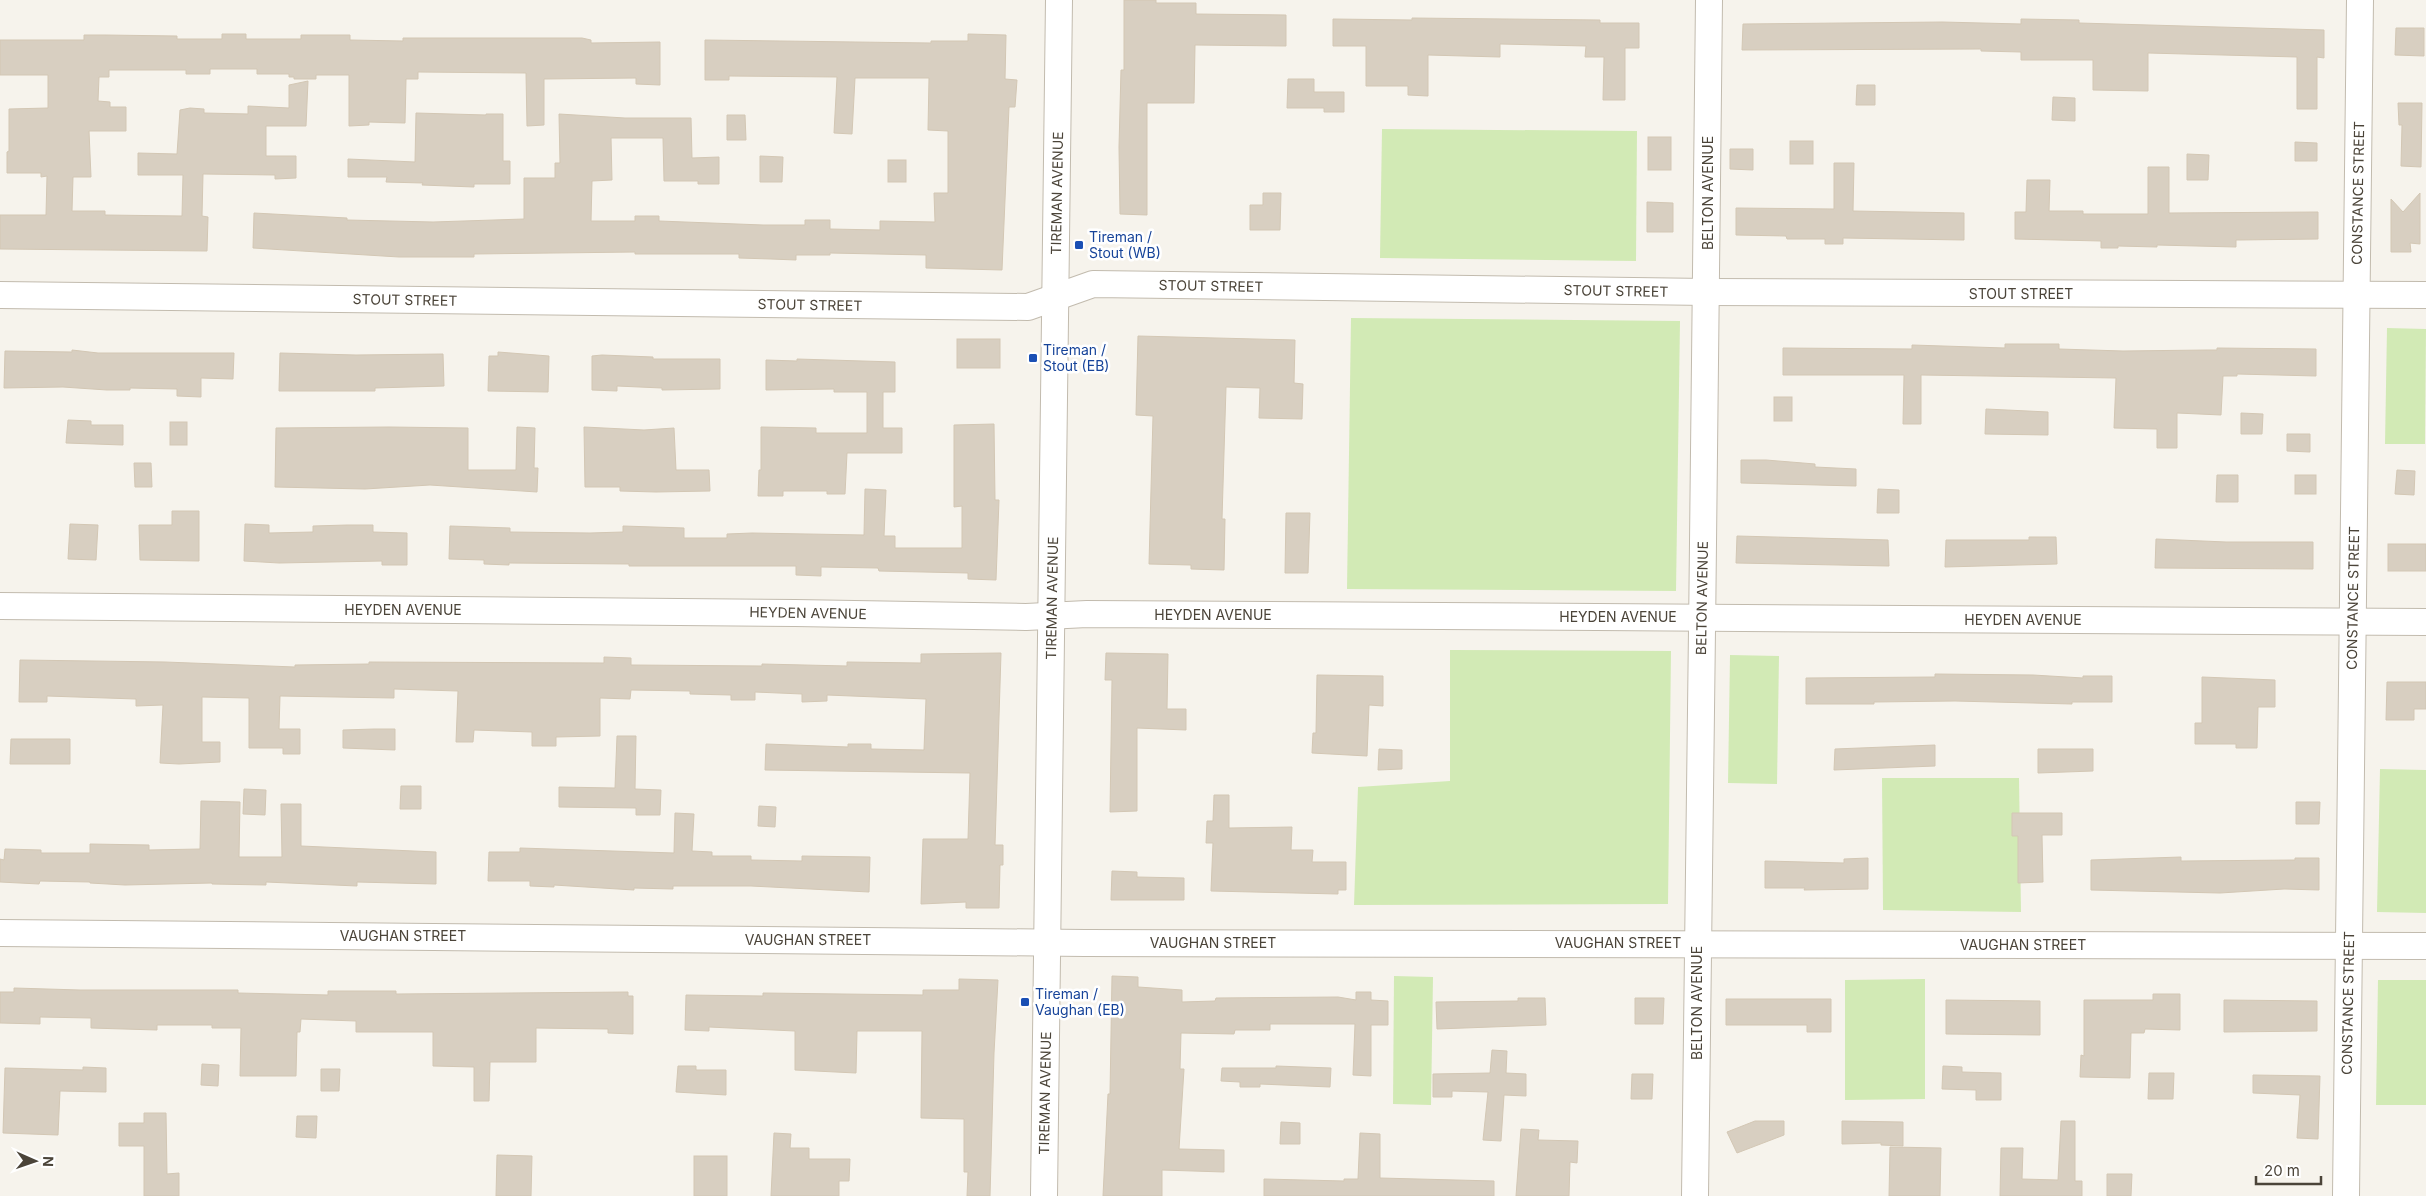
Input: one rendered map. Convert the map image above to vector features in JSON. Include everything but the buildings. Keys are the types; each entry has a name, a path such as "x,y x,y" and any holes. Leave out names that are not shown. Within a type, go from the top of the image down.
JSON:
{"street":[{"name":"TIREMAN AVENUE","path":"1044,1196 1059,0"},
{"name":"BELTON AVENUE","path":"1695,1196 1709,0"},
{"name":"CONSTANCE STREET","path":"2346,1196 2360,0"},
{"name":"STOUT STREET","path":"0,295 1028,307 1093,284 1707,292 2426,295"},
{"name":"HEYDEN AVENUE","path":"0,606 1052,616 1087,614 2426,622"},
{"name":"VAUGHAN STREET","path":"0,933 1048,942 2426,946"}],"green space":[{"path":"1382,129 1637,131 1636,261 1380,258"},
{"path":"1351,318 1680,321 1676,591 1347,589"},
{"path":"2387,328 2426,329 2425,444 2385,444"},
{"path":"1450,650 1671,651 1668,904 1354,905 1358,787 1450,781"},
{"path":"1730,655 1779,656 1777,784 1728,783"},
{"path":"2380,769 2426,770 2426,913 2377,912"},
{"path":"1882,778 2019,778 2021,912 1883,910"},
{"path":"1394,976 1433,977 1431,1105 1393,1104"},
{"path":"1925,979 1925,1099 1845,1100 1845,980"},
{"path":"2378,980 2426,980 2426,1105 2376,1105"}],"place":[{"name":"Tireman / Stout (WB)","path":"1079,245"},
{"name":"Tireman / Stout (EB)","path":"1033,358"},
{"name":"Tireman / Vaughan (EB)","path":"1025,1002"}]}
